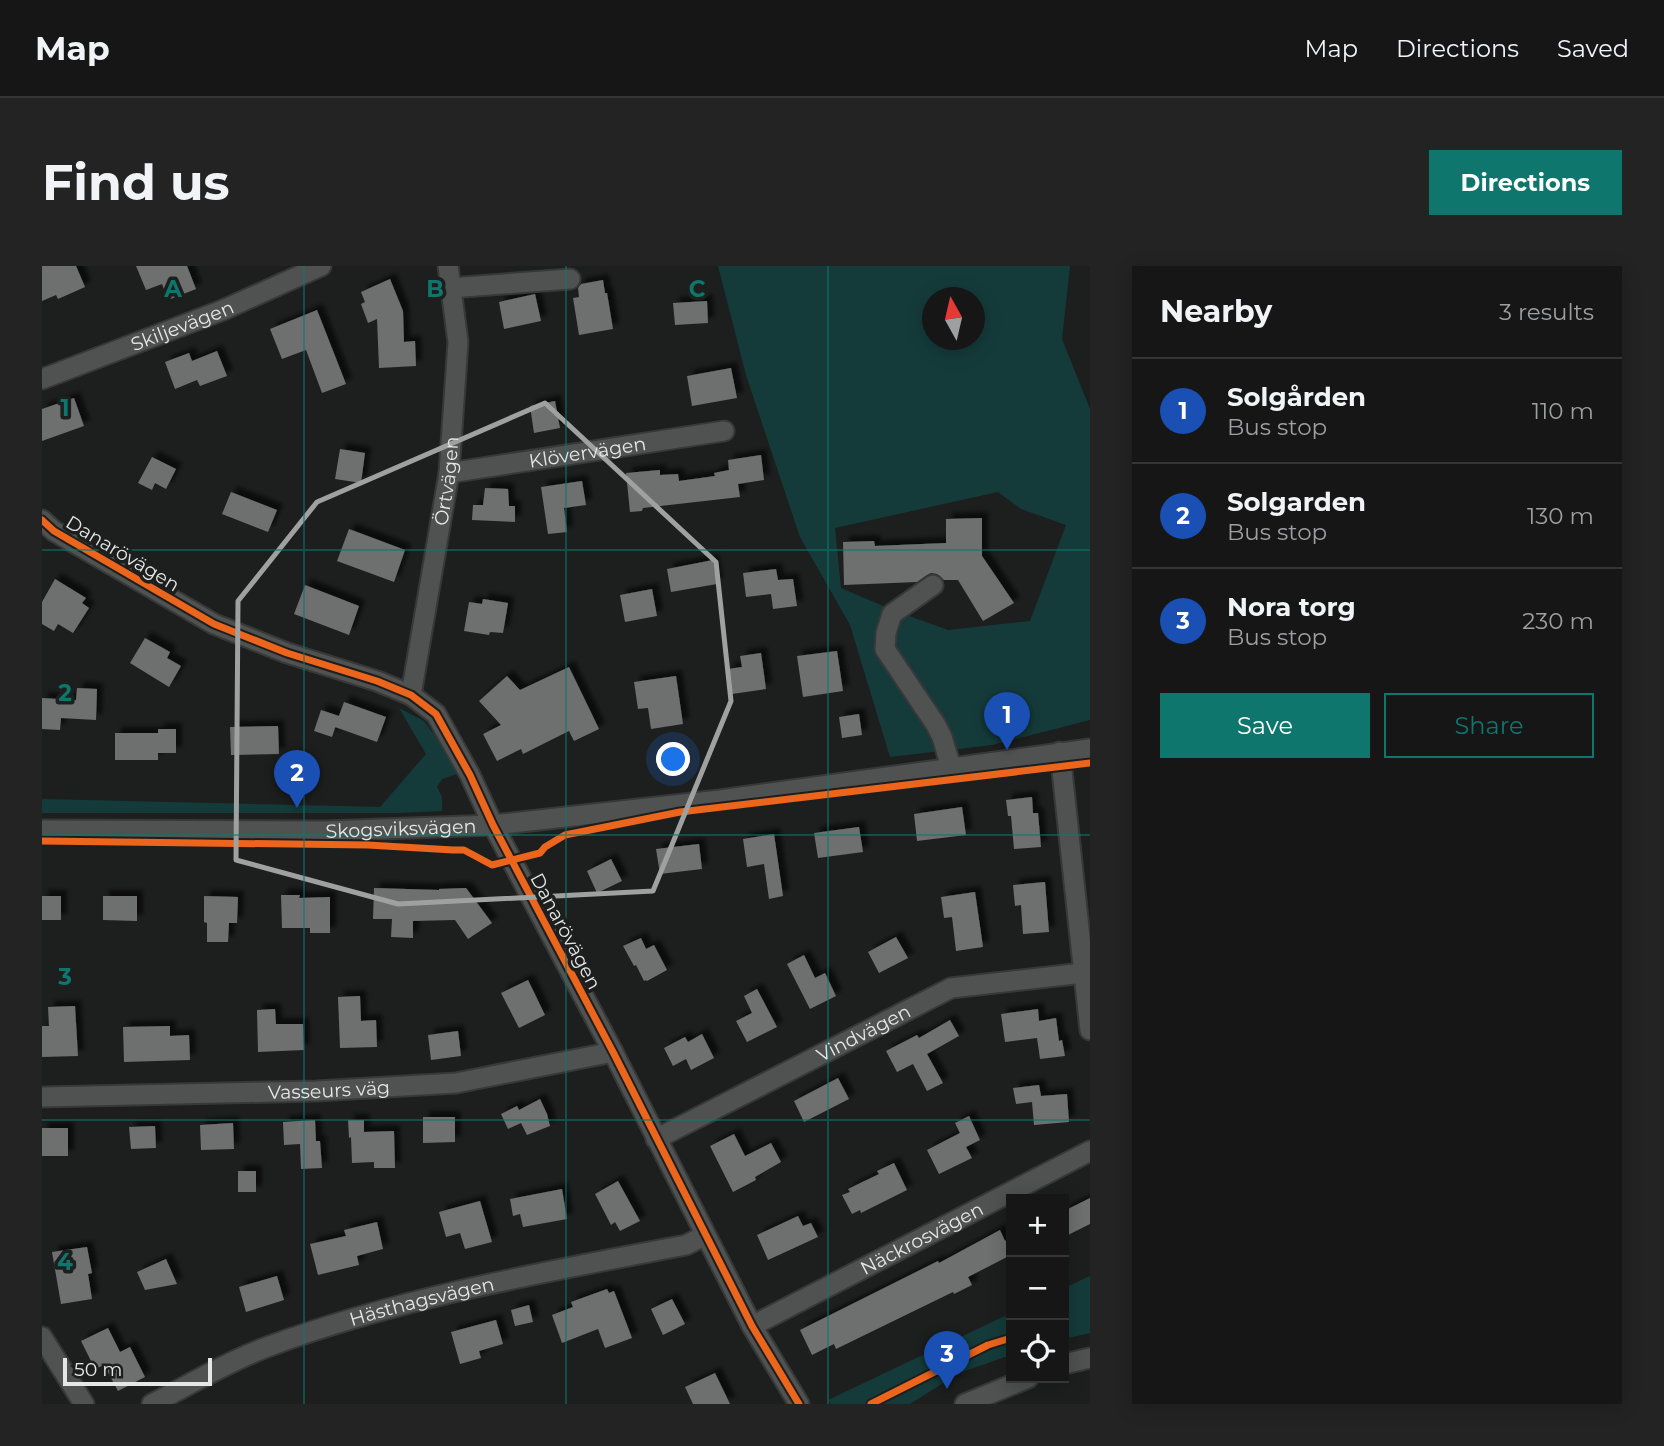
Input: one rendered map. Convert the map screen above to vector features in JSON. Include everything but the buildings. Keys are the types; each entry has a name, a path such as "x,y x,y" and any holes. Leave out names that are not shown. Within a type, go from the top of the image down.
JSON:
{"street":[{"name":"Skiljevägen","path":"42,379 223,310 321,266"},
{"name":"Örtvägen","path":"411,695 449,472 458,342 448,266"},
{"path":"450,288 569,279"},
{"name":"Klövervägen","path":"449,472 724,431"},
{"name":"Danarövägen","path":"42,520 54,531 214,624 287,653 377,681 411,695 436,714 471,775 493,825 613,1052 704,1236 752,1326 799,1404"},
{"path":"933,585 892,614 886,633 885,649 936,725 951,767"},
{"name":"Skogsviksvägen","path":"42,830 326,831 493,825 720,800 1090,749"},
{"path":"1060,752 1090,1030"},
{"name":"Vindvägen","path":"656,1139 951,988 1083,973"},
{"name":"Vasseurs väg","path":"42,1097 317,1091 456,1083 613,1052"},
{"name":"Näckrosvägen","path":"752,1326 1090,1151"},
{"name":"Hästhagsvägen","path":"152,1404 265,1348 336,1325 449,1293 686,1245 704,1236"},
{"path":"42,1337 84,1404"},
{"path":"1069,1363 1090,1358"},
{"path":"965,1404 1016,1383"}],"highlighted area":[{"path":"545,403 716,562 731,701 653,891 398,904 236,860 238,601 317,502"}],"shaded area":[{"path":"718,266 1070,266 1062,339 1090,409 1090,720 992,745 890,757 850,625 800,537 746,375","holes":["998,492 1021,509 1066,525 1030,621 948,630 841,588 835,528"]},
{"path":"399,708 424,721 452,758 457,774 442,779 437,787 442,797 442,811 42,813 42,799 380,807 426,754"},
{"path":"1090,1276 1090,1333 1069,1338 1069,1320 1069,1286"},
{"path":"1006,1315 1006,1357 959,1373 910,1404 831,1404 828,1400"}],"cycle path":[{"path":"42,520 54,531 214,624 287,653 377,681 411,695 436,714 470,775 493,825 613,1052 752,1326 799,1404"},
{"path":"42,841 368,845 464,850 492,865 540,853 565,835 680,812 1090,763"},
{"path":"871,1404 988,1345 1006,1340"}],"place":[{"name":"Solgården","path":"1007,750"},
{"name":"Solgarden","path":"297,808"},
{"name":"Nora torg","path":"947,1389"}]}
